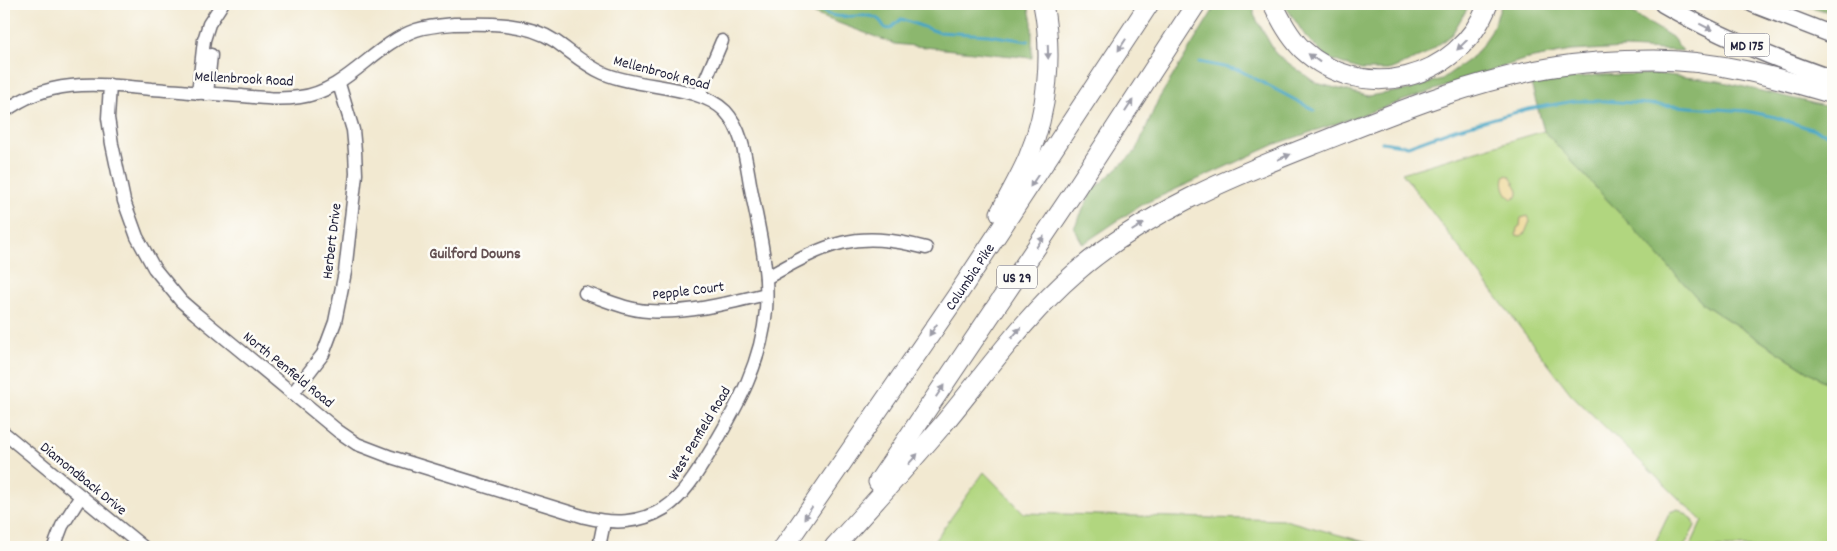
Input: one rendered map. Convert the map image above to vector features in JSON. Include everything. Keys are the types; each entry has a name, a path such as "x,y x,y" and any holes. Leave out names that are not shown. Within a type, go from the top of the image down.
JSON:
{"highway":[{"path":"956,296 1028,158 1035,138 1043,104 1048,60 1043,4"},
{"name":"Columbia Pike","path":"784,547 956,296 1149,4"},
{"name":"US 29","path":"834,547 1071,196 1196,4"},
{"path":"1273,4 1289,34 1313,58 1344,74 1376,80 1391,80 1431,68 1444,60 1469,37 1480,21 1488,4"},
{"path":"834,547 940,428 1020,329 1058,288 1097,255 1134,228 1169,208 1211,188 1390,115 1476,85 1548,68 1624,60 1688,62 1746,71 1833,94"}],"main road":[{"name":"MD 175","path":"1663,4 1714,31 1757,50 1833,79"},
{"name":"MD 175","path":"1753,4 1833,35"}],"street":[{"path":"203,93 204,40 209,24 222,5"},
{"name":"Mellenbrook Road","path":"4,112 29,96 62,86 110,85 283,99 301,97 322,92 338,84 379,52 416,30 453,24 511,25 530,30 551,39 599,72 615,78 699,95 727,113 736,127 740,139 762,241 766,278"},
{"path":"699,95 722,42"},
{"name":"Herbert Drive","path":"293,392 323,354 335,322 345,272 356,174 353,130 338,84"},
{"name":"North Penfield Road","path":"110,85 108,118 124,201 144,253 182,301 357,444 391,457 604,522"},
{"path":"766,278 819,249 836,243 876,239 926,248"},
{"name":"West Penfield Road","path":"604,522 631,522 656,512 671,503 687,486 706,458 736,409 748,380 763,331 766,278"},
{"name":"Pepple Court","path":"586,293 629,308 647,311 691,308 766,294"},
{"name":"Diamondback Drive","path":"4,433 143,547"},
{"path":"54,547 62,526 81,496"},
{"path":"600,547 604,522"}],"green space":[{"path":"796,4 1028,4 1032,22 1032,58 895,44 795,7"},
{"path":"1217,4 1254,4 1254,15 1276,54 1316,83 1368,96 1408,90 1442,79 1475,55 1491,32 1502,4 1617,4 1672,37 1683,51 1625,48 1571,51 1523,60 1276,144 1141,205 1083,244 1074,228 1092,191 1136,151 1158,100"},
{"path":"1284,4 1470,4 1452,34 1425,55 1389,70 1361,70 1327,58 1306,37"},
{"path":"1800,4 1833,4 1833,13"},
{"path":"1658,74 1719,81 1833,108 1833,387 1703,304 1544,131 1531,84 1597,75"},
{"path":"1544,131 1703,304 1833,387 1833,547 1690,547 1702,521 1571,394 1402,173"},
{"path":"984,472 1024,513 1285,520 1383,547 930,547"},
{"path":"1678,509 1693,519 1695,526 1684,547 1653,547 1670,512"}],"sand":[{"path":"1505,175 1510,176 1516,186 1518,191 1517,197 1512,199 1506,191 1503,181"},
{"path":"1528,216 1530,221 1525,233 1521,236 1516,235 1521,218"}],"waterway":[{"path":"816,4 828,14 835,16 866,16 876,18 885,28 890,29 901,19 938,32 988,35 1028,41"},
{"path":"1199,62 1239,70 1314,110"},
{"path":"1382,142 1408,146 1455,129 1528,109 1575,101 1604,101 1746,111 1775,117 1833,136"}],"district":[{"name":"Guilford Downs","path":"475,252"}]}
